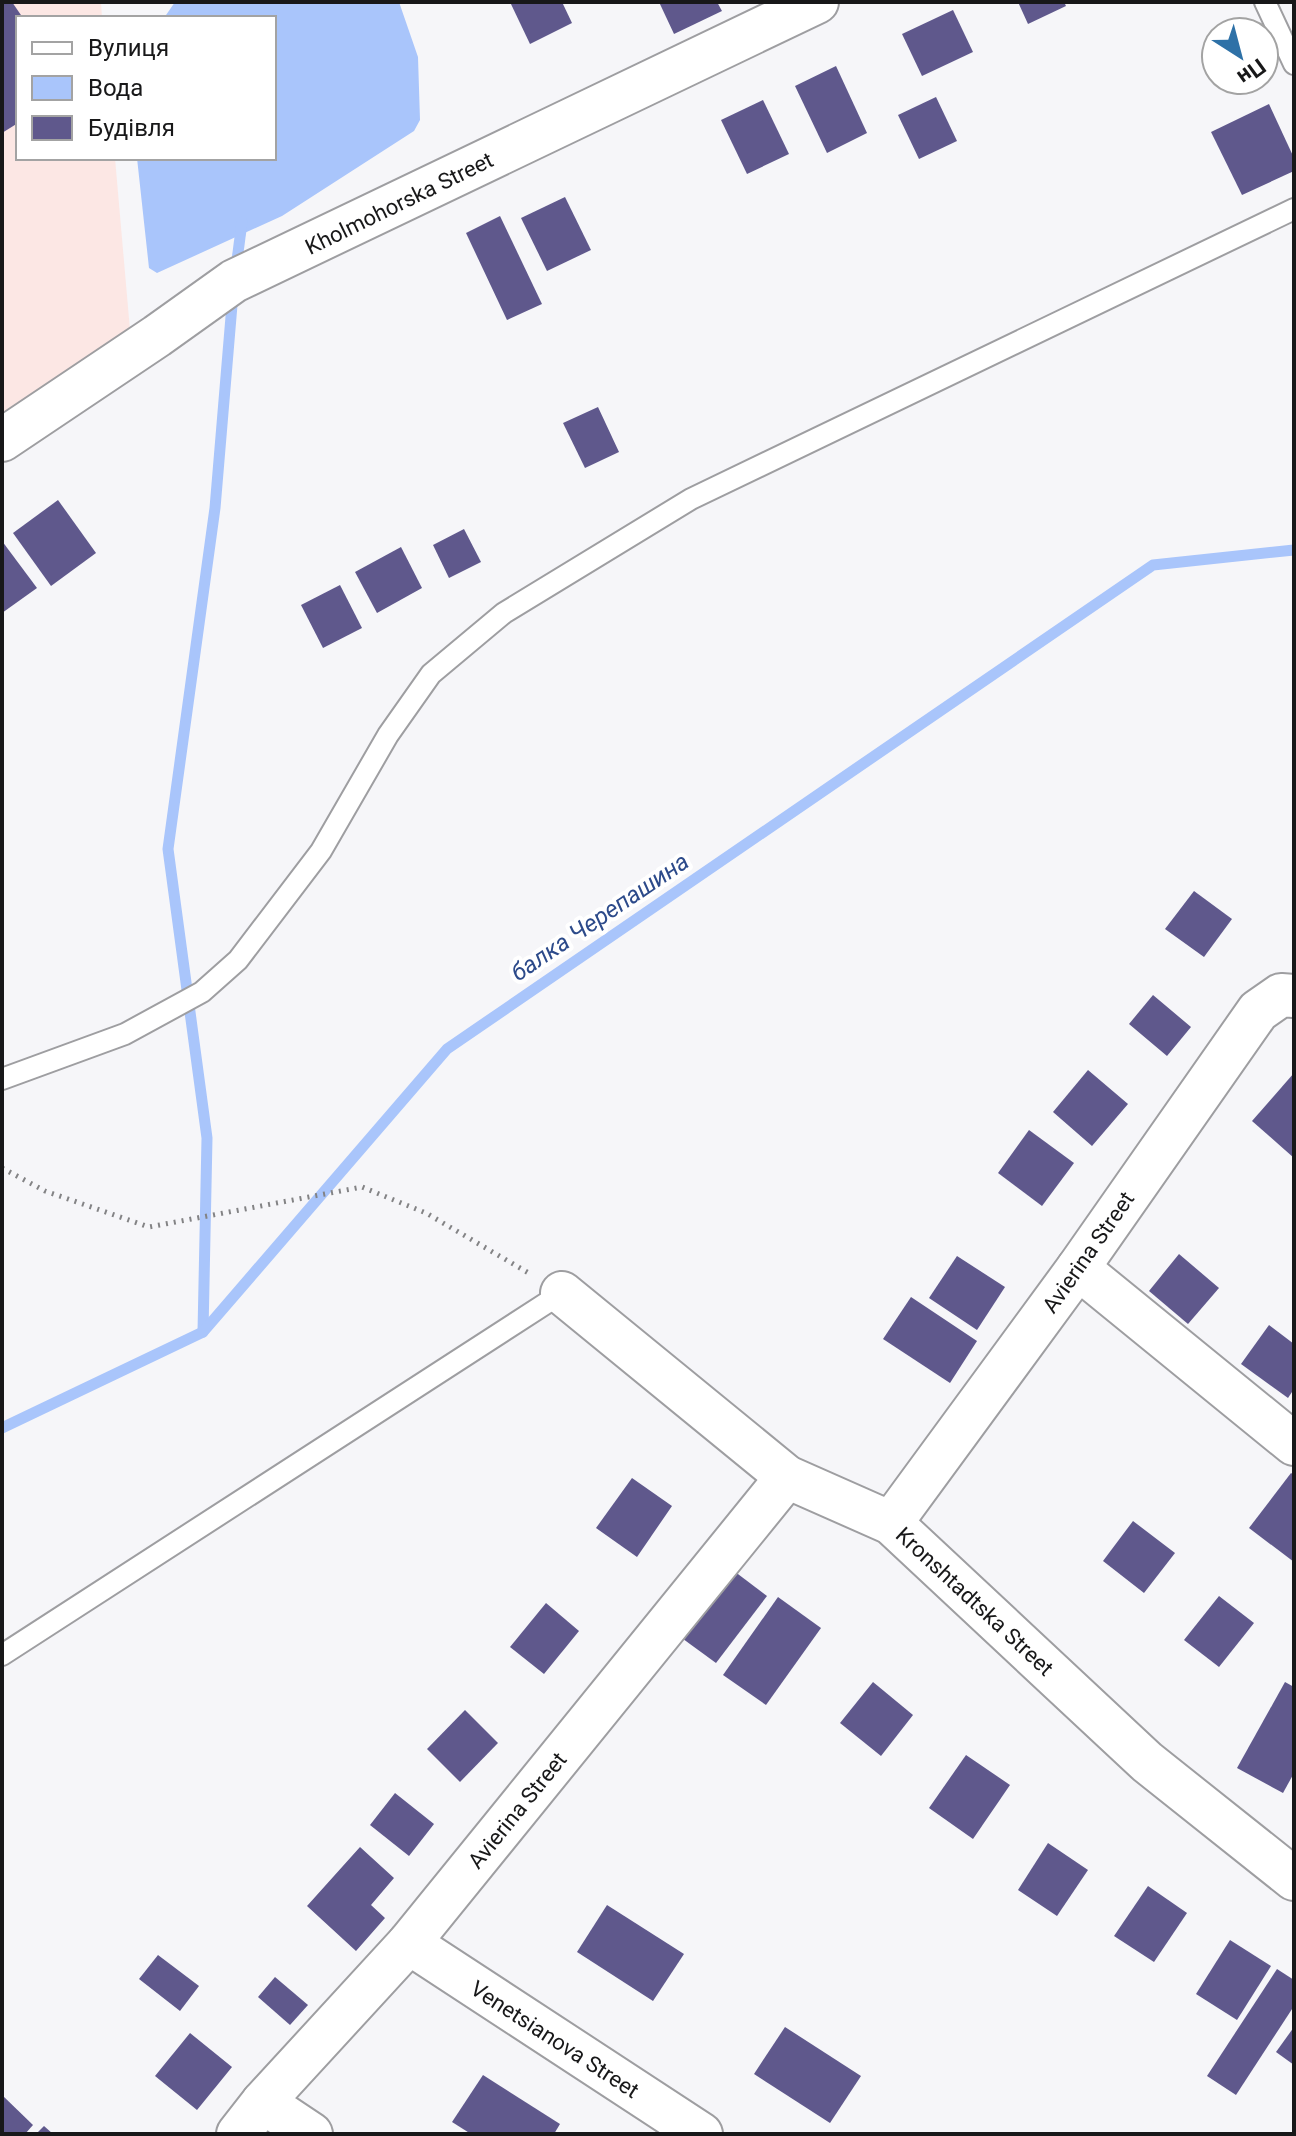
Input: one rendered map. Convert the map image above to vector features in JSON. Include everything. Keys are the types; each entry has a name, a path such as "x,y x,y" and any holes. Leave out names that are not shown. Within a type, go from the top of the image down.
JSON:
{"street":[{"name":"Kholmohorska Street","path":"2,440 234,281 817,2"},
{"name":"Avierina Street","path":"891,1523 1078,1268 1258,1011 1281,995 1294,996"},
{"path":"1078,1268 1294,1444"},
{"name":"Kronshtadtska Street","path":"562,1293 787,1477 891,1523 1147,1762 1294,1879"},
{"name":"Avierina Street","path":"250,2118 409,1943 787,1477"},
{"name":"Venetsianova Street","path":"409,1943 701,2134"},
{"path":"250,2118 311,2134"}],"lane":[{"path":"1265,2 1294,64"},
{"path":"2,1079 125,1034 202,992 238,960 321,851 388,735 431,674 504,613 691,499 1294,209"},
{"path":"2,1655 562,1293"}],"path":[{"path":"2,1168 45,1191 149,1227 362,1187 426,1213 562,1293"}],"shaded area":[{"path":"2,2 101,2 102,16 16,16 16,160 115,160 130,330 2,414"}],"water":[{"path":"175,2 399,2 418,57 420,120 414,131 282,216 157,273 149,268 137,160 276,160 276,16 165,16"}],"building":[{"path":"2,2 12,2 22,16 16,16 16,124 2,133"},
{"path":"510,2 562,2 572,23 530,44"},
{"path":"659,2 717,2 722,11 674,34"},
{"path":"1018,2 1064,2 1066,6 1028,24"},
{"path":"953,10 973,52 922,76 902,34"},
{"path":"836,66 867,133 827,153 795,86"},
{"path":"936,97 957,141 919,159 898,115"},
{"path":"763,100 789,154 747,174 721,120"},
{"path":"1269,104 1294,158 1294,171 1242,195 1211,132"},
{"path":"565,197 591,250 547,271 521,218"},
{"path":"500,216 542,304 507,320 466,233"},
{"path":"598,407 619,452 585,468 563,423"},
{"path":"58,500 96,553 51,586 13,533"},
{"path":"464,529 481,562 449,578 433,545"},
{"path":"2,541 37,588 2,613"},
{"path":"401,547 422,588 377,613 355,572"},
{"path":"340,585 362,628 323,648 301,605"},
{"path":"1194,891 1232,919 1204,957 1165,929"},
{"path":"1153,995 1191,1027 1167,1056 1129,1024"},
{"path":"1088,1070 1128,1104 1092,1146 1053,1112"},
{"path":"1294,1073 1294,1158 1252,1121"},
{"path":"1029,1130 1074,1163 1042,1206 998,1173"},
{"path":"1179,1254 1219,1288 1188,1324 1149,1291"},
{"path":"957,1256 1005,1287 977,1330 929,1298"},
{"path":"911,1297 977,1341 950,1383 883,1339"},
{"path":"1269,1325 1294,1344 1294,1389 1288,1398 1241,1364"},
{"path":"1291,1473 1294,1475 1294,1562 1249,1528"},
{"path":"632,1478 672,1506 637,1557 596,1528"},
{"path":"1133,1521 1175,1553 1144,1593 1103,1561"},
{"path":"730,1568 767,1596 716,1663 679,1636"},
{"path":"1219,1596 1254,1623 1219,1667 1184,1640"},
{"path":"778,1597 821,1628 766,1705 723,1675"},
{"path":"546,1603 579,1631 544,1674 510,1647"},
{"path":"873,1682 913,1715 881,1756 840,1723"},
{"path":"1285,1682 1294,1687 1294,1773 1283,1793 1237,1768"},
{"path":"465,1710 498,1743 460,1782 427,1749"},
{"path":"966,1755 1010,1785 973,1839 929,1808"},
{"path":"395,1793 434,1824 409,1856 370,1825"},
{"path":"1048,1843 1088,1870 1057,1916 1018,1890"},
{"path":"360,1847 394,1878 371,1905 385,1918 356,1951 307,1906"},
{"path":"1148,1886 1187,1913 1154,1962 1114,1936"},
{"path":"607,1905 684,1954 653,2001 577,1952"},
{"path":"1230,1940 1271,1966 1237,2020 1196,1994"},
{"path":"158,1955 199,1986 180,2011 139,1979"},
{"path":"1277,1969 1294,1980 1294,2006 1236,2095 1207,2076"},
{"path":"275,1977 308,2005 290,2025 258,1997"},
{"path":"785,2027 861,2076 830,2123 754,2074"},
{"path":"1294,2027 1294,2065 1276,2052"},
{"path":"190,2033 232,2067 197,2110 155,2076"},
{"path":"483,2075 560,2124 554,2134 471,2134 452,2122"},
{"path":"2,2095 33,2125 25,2134 2,2134"},
{"path":"44,2126 53,2134 36,2134"}],"waterway":[{"path":"236,268 242,222"},
{"path":"203,1332 207,1138 168,849 215,508 233,293"},
{"name":"балка Черепашина","path":"2,1428 203,1332 447,1049 1153,565 1294,550"}]}
